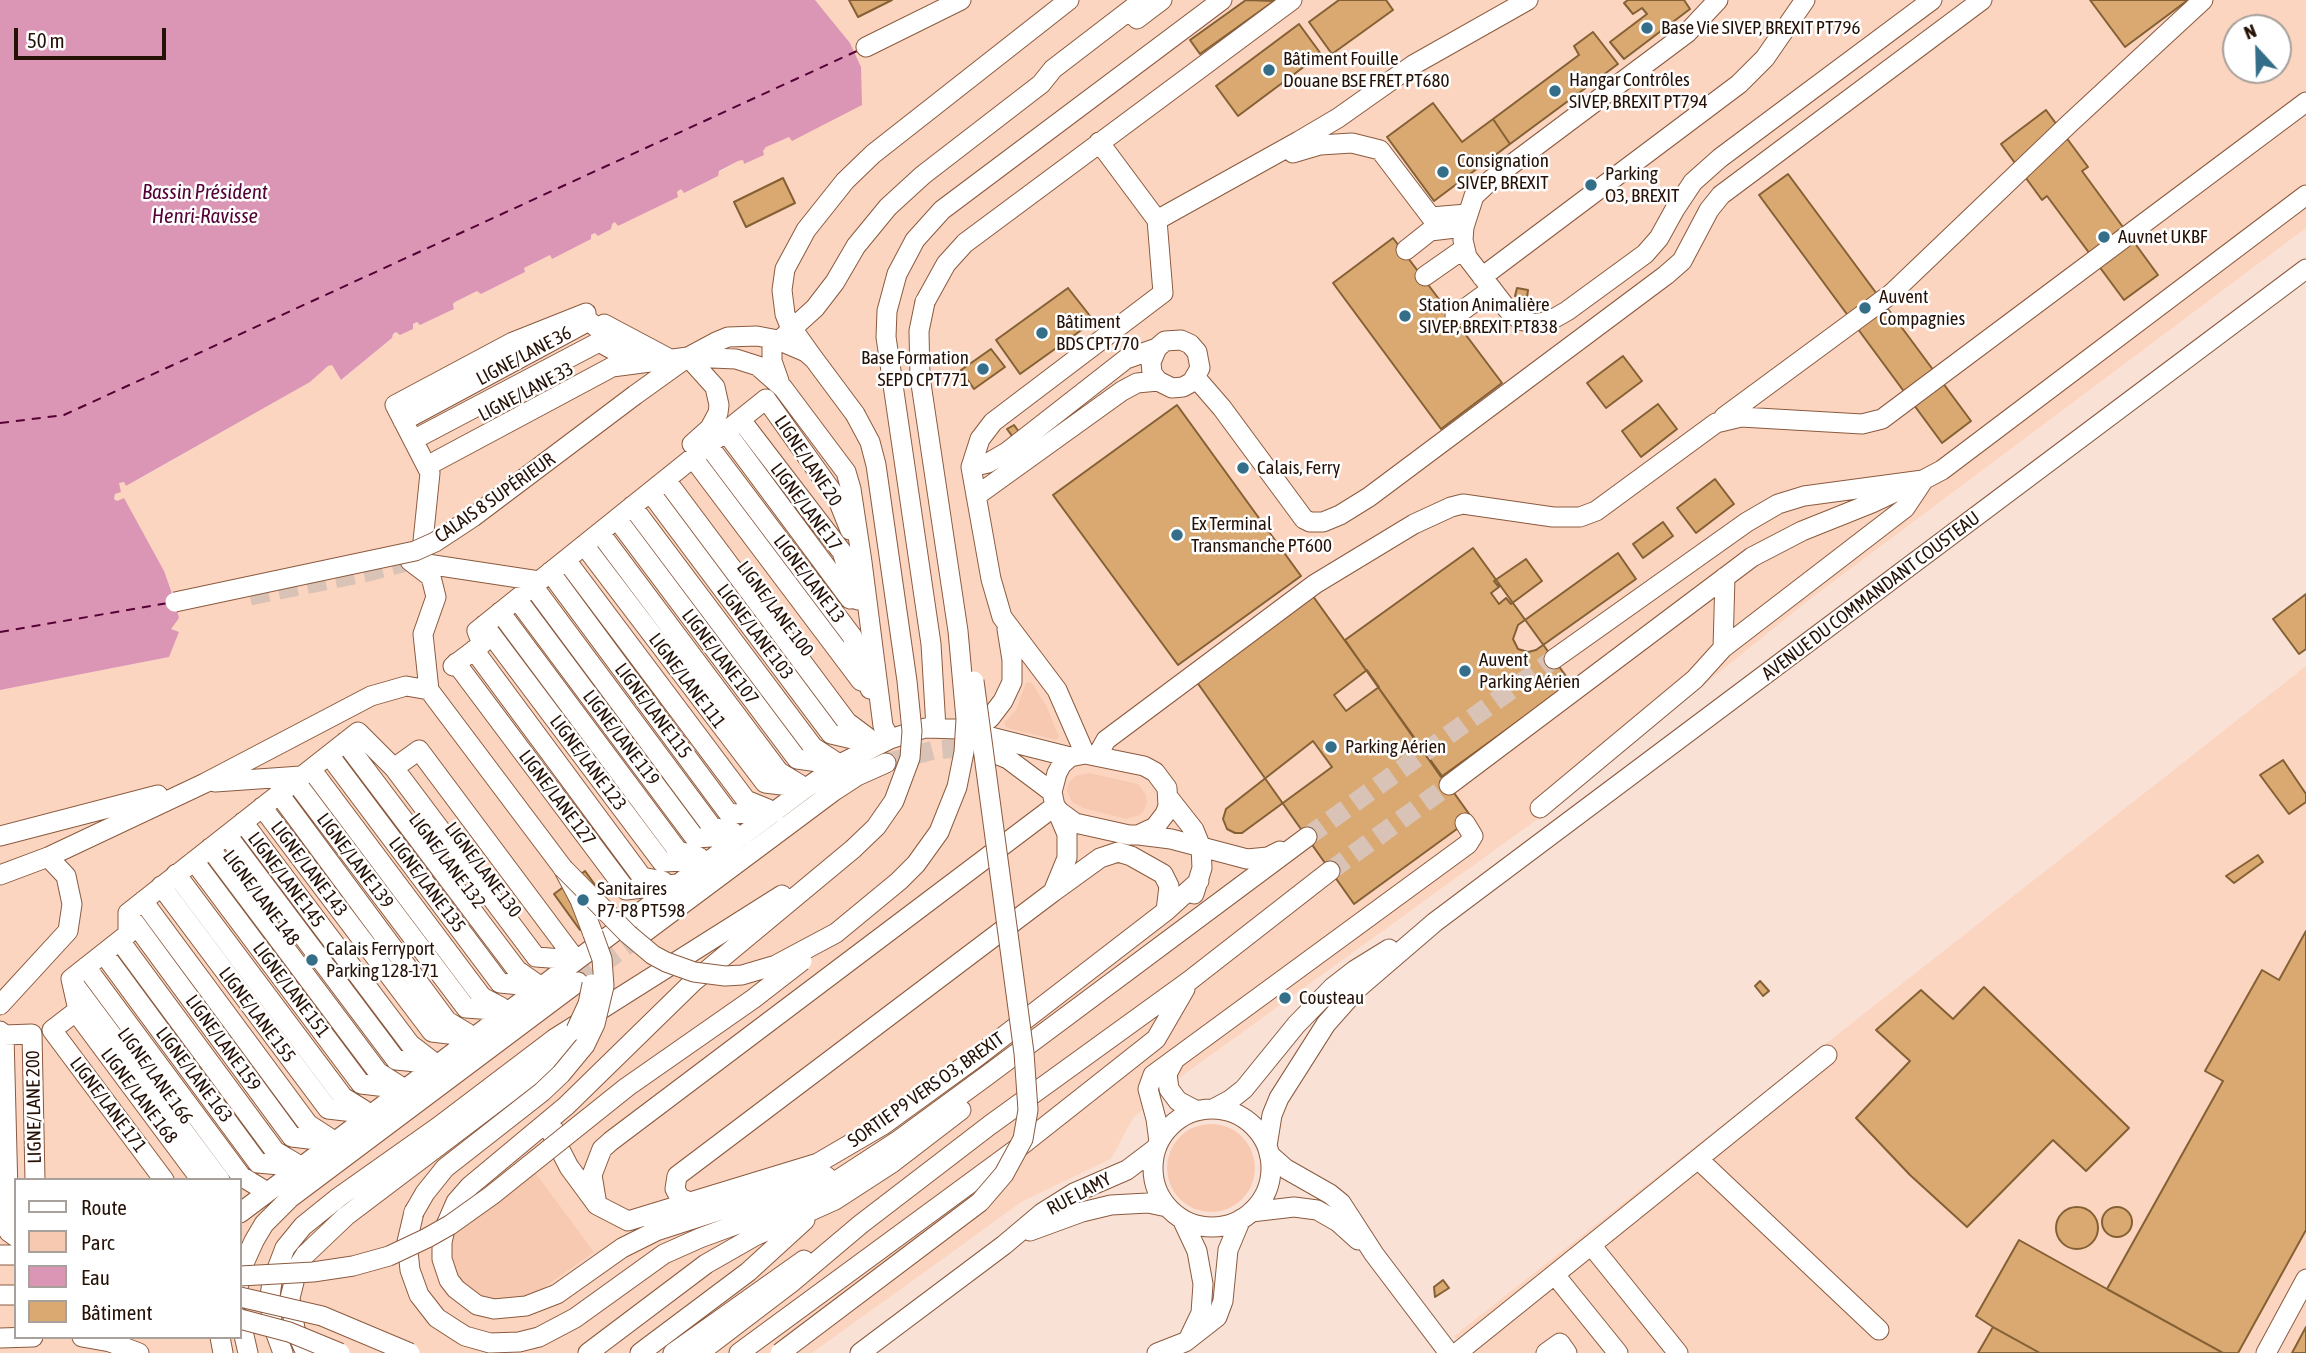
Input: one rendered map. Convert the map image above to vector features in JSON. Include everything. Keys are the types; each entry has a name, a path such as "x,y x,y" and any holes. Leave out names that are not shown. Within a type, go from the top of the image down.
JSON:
{"street":[{"path":"866,47 961,0"},
{"path":"785,334 782,279 785,269 799,241 829,200 857,169 889,140 1069,0"},
{"path":"1041,84 1045,61 1126,0"},
{"path":"884,737 851,489 846,472 783,387 771,356 772,347 816,309 856,246 898,197 1041,84 1053,69 1143,0"},
{"path":"1041,84 1060,78 1162,0"},
{"path":"936,728 930,644 886,337 887,311 897,274 915,240 942,210 1222,0"},
{"path":"242,1276 313,1272 372,1261 408,1248 450,1225 492,1195 636,1080 753,999 876,902 916,864 939,832 949,811 961,771 965,737 965,703 958,631 920,377 919,331 925,302 946,264 965,243 1292,0"},
{"path":"1157,220 1338,118 1413,65 1528,0"},
{"path":"1718,0 1687,33 1492,179 1474,196 1465,221 1467,257 1508,310 1520,320 1537,324 1567,311 1645,254 1659,238 1693,182 1720,158 1932,0"},
{"path":"1455,316 1487,283 1739,85 1765,58 1805,0"},
{"path":"1196,378 1222,408 1304,519 1315,523 1340,515 1369,497 1666,275 1682,261 1709,210 1721,195 1982,0"},
{"path":"1053,892 1067,858 1067,834 1054,799 1057,773 1062,764 1084,756 1315,584 1414,524 1463,504 1553,517 1580,517 1596,511 1891,294 2070,122 2203,0"},
{"path":"1716,423 1741,417 1863,424 1882,419 2306,102"},
{"path":"973,732 990,718 1003,701 1012,682 1012,660 1006,624 996,598 971,467 980,439 992,422 1163,293 1157,220 1099,142"},
{"path":"1251,166 1320,145 1352,143 1381,150 1431,217 1465,221"},
{"path":"1449,785 1752,557 1776,543 1942,470 2306,195"},
{"path":"1406,250 1430,231 1465,221"},
{"path":"1425,276 1465,248"},
{"name":"AVENUE DU COMMANDANT COUSTEAU","path":"1268,1150 1272,1115 1279,1097 1326,1024 1357,989 1435,922 2306,269"},
{"path":"411,435 513,342 586,313 668,358"},
{"name":"LIGNE/LANE 36","path":"411,435 589,321 637,362"},
{"path":"688,357 728,337 785,334 814,359 855,414 870,442 876,465 912,731 910,758 894,800 876,827 693,982 559,1112 470,1186 456,1202 449,1217 442,1242 445,1270 456,1289 477,1305 494,1310 514,1309 547,1300 644,1236 784,1191 868,1159"},
{"path":"971,467 988,463 1007,452 1126,359 1157,348 1170,340 1181,340 1190,344 1197,352 1200,363 1196,378 1188,385 1178,388 1167,387 1158,382 1152,373 1151,362 1157,348"},
{"name":"LIGNE/LANE 33","path":"411,435 603,351 637,362"},
{"path":"678,884 649,871 604,531 613,512 624,500 702,436 715,420 719,404 716,387 688,357"},
{"name":"CALAIS 8 SUPÉRIEUR","path":"175,602 415,551 435,542 473,517 688,357"},
{"path":"411,435 612,368 668,358 746,362 766,372 783,387"},
{"path":"976,496 1122,391 1137,383 1158,382"},
{"path":"410,561 422,551 430,473 411,435"},
{"path":"1540,808 1695,679 1723,648 1905,508 1923,480"},
{"path":"1554,659 1747,522 1778,504 1804,496 1923,480"},
{"path":"604,531 856,657 884,737"},
{"path":"410,561 604,531 862,562"},
{"path":"604,531 872,640"},
{"path":"604,531 840,765"},
{"path":"604,531 806,788"},
{"path":"604,531 753,796 775,811"},
{"path":"604,531 719,821 745,834"},
{"path":"604,531 687,845 710,860"},
{"name":"LIGNE/LANE 17","path":"604,531 842,552 872,640"},
{"name":"LIGNE/LANE 100","path":"604,531 884,737"},
{"name":"LIGNE/LANE 103","path":"604,531 831,734 884,737"},
{"name":"LIGNE/LANE 107","path":"604,531 797,759 840,765"},
{"name":"LIGNE/LANE 111","path":"604,531 765,783 806,788"},
{"name":"LIGNE/LANE 115","path":"604,531 729,814 775,811"},
{"name":"LIGNE/LANE 119","path":"604,531 695,838 745,834"},
{"name":"LIGNE/LANE 123","path":"604,531 662,862 710,860"},
{"name":"LIGNE/LANE 127","path":"604,531 626,890 678,884"},
{"path":"410,561 431,577 436,597 423,634 429,690 563,868 640,946 666,962 694,972 725,976 759,971 793,958 836,933"},
{"path":"1723,648 1725,578"},
{"path":"1006,624 1057,690 1084,756"},
{"path":"780,1353 980,1202 1004,1174 1023,1139 1028,1091 1021,1026 998,869 978,700 958,631"},
{"path":"0,875 48,857 205,783 371,696 406,686 429,690"},
{"path":"242,1211 806,788 884,737 936,728 973,732 1144,766 1162,779 1168,806 1161,821 1148,832 1138,835"},
{"path":"65,1021 78,1010 99,957 242,823 358,732 406,759 576,960"},
{"path":"563,868 580,900 604,969 604,986 595,1024 585,1045 561,1074 446,1168 425,1193 414,1212 408,1232 408,1260 412,1278 425,1304 449,1328 490,1343 519,1342 539,1336 575,1318 664,1254 830,1185 910,1132 1303,840 1268,857 1247,859 1171,839 1129,835 1075,823 1060,812 1054,799 1008,758 988,751"},
{"path":"406,759 536,957 576,960"},
{"path":"645,932 834,791 857,776 886,763"},
{"path":"205,783 242,823 437,1064"},
{"path":"0,836 205,783"},
{"path":"1168,797 1194,830 1201,848 1202,868 1192,899 1171,938"},
{"path":"597,1205 592,1175 602,1149 611,1141 1054,799"},
{"path":"242,823 508,1011"},
{"path":"242,823 474,1037"},
{"path":"242,823 396,1060 437,1064"},
{"path":"242,823 371,1114"},
{"path":"242,823 334,1142"},
{"name":"LIGNE/LANE 132","path":"242,823 541,986"},
{"name":"LIGNE/LANE 135","path":"242,823 500,983 541,986"},
{"name":"LIGNE/LANE 139","path":"242,823 466,1008 508,1011"},
{"name":"LIGNE/LANE 143","path":"242,823 432,1032 474,1037"},
{"name":"LIGNE/LANE 148","path":"242,823 404,1089"},
{"name":"LIGNE/LANE 151","path":"242,823 361,1084 404,1089"},
{"name":"LIGNE/LANE 155","path":"242,823 328,1109 371,1114"},
{"name":"LIGNE/LANE 159","path":"242,823 292,1137 334,1142"},
{"path":"1185,1342 1197,1325 1201,1313 1203,1284 1197,1251 1175,1213 1159,1194 1154,1179 1153,1163 1158,1145 1156,1119 1148,1093 1149,1082 1156,1072 1468,844 1473,836 1465,823"},
{"path":"283,1353 276,1338 270,1310 272,1282 285,1248 303,1226 554,1039 853,849"},
{"path":"693,1203 680,1198 674,1189 677,1177 1100,858 1118,852 1131,856 1163,874 1169,886 1166,911"},
{"path":"0,1005 68,931 72,904 66,876 48,857"},
{"path":"699,1353 792,1283 861,1224 990,1125 1189,981 1331,871"},
{"name":"SORTIE P9 VERS O3, BREXIT","path":"559,1112 552,1134 569,1167 597,1205 628,1221 818,1163 883,1125 988,1048 1166,911 1199,881"},
{"name":"AVENUE DU COMMANDANT COUSTEAU","path":"1205,1110 1240,1093 1296,1025 1333,987 1370,960 1435,922"},
{"path":"306,1353 295,1329 291,1306 292,1283 298,1266 330,1228 563,1049 582,1019 591,994 593,934"},
{"path":"99,957 301,1167"},
{"path":"99,957 219,1178"},
{"path":"99,957 263,1195"},
{"name":"LIGNE/LANE 163","path":"99,957 258,1163 301,1167"},
{"name":"LIGNE/LANE 166","path":"99,957 230,1178"},
{"path":"739,1353 1018,1148 1156,1039 1189,981"},
{"path":"242,1274 259,1232 276,1210 578,982"},
{"path":"588,1353 716,1257 755,1236 815,1210 860,1184 920,1143 983,1093 1099,992"},
{"path":"65,1021 175,1178"},
{"path":"65,1021 187,1178"},
{"name":"LIGNE/LANE 171","path":"65,1021 163,1178"},
{"name":"LIGNE/LANE 168","path":"65,1021 199,1178"},
{"path":"14,1034 16,1178"},
{"path":"14,1034 26,1178"},
{"path":"14,1034 9,1232 14,1236"},
{"name":"LIGNE/LANE 200","path":"14,1034 35,1178"},
{"path":"1457,1353 1827,1055"},
{"path":"1175,1059 1167,1074 1169,1089 1178,1101 1205,1110 1232,1112 1242,1117 1259,1133 1268,1150 1286,1169 1335,1198 1349,1213 1374,1254 1449,1353"},
{"path":"1158,1145 1176,1121 1205,1110"},
{"name":"RUE LAMY","path":"860,1353 1057,1203 1127,1170 1158,1145"},
{"path":"1157,1353 1185,1342 1214,1321 1220,1313 1228,1250 1246,1216 1261,1200 1268,1185 1271,1170 1268,1150"},
{"path":"1698,1159 1879,1331"},
{"path":"242,1187 263,1195"},
{"path":"242,1226 263,1195"},
{"name":"RUE LAMY","path":"1004,1245 1041,1226 1111,1205 1135,1203 1175,1213"},
{"path":"1175,1213 1197,1225 1213,1227 1229,1224 1246,1216 1294,1207 1317,1210 1338,1222 1374,1254"},
{"path":"640,1353 748,1272 815,1210"},
{"path":"673,1353 781,1274 861,1224"},
{"path":"1591,1245 1678,1353"},
{"path":"1555,1275 1618,1353"},
{"path":"2266,1353 2306,1279"},
{"path":"242,1297 322,1316 410,1353"},
{"path":"242,1319 289,1332 340,1353"},
{"path":"242,1327 248,1353"},
{"path":"93,1339 139,1353"},
{"path":"1546,1353 1560,1343 1567,1353"}],"shaded area":[{"path":"815,0 2306,0 2306,228 1810,599 1539,818 1186,1073 1133,1118 1111,1159 1023,1201 812,1353 0,1353 0,690 169,657 179,632 171,629 123,498 117,501 114,499 119,483 125,482 127,486 310,382 328,366 332,365 342,380 392,338 393,334 454,309 455,302 477,291 482,294 525,272 524,268 550,255 552,258 615,222 677,197 677,192 681,189 684,193 738,161 743,160 745,164 763,155 766,147 790,137 792,141 850,43"},
{"path":"2306,666 2306,1353 1467,1353 1454,1336"}],"green space":[{"path":"1029,682 1047,707 1059,737 1056,740 1007,728 1004,723 1016,710 1026,683"},
{"path":"1089,773 1138,784 1146,795 1144,810 1140,815 1126,819 1083,808 1072,802 1067,791 1068,784 1075,776"},
{"path":"1211,1124 1236,1131 1248,1143 1255,1168 1248,1193 1236,1205 1211,1212 1186,1205 1174,1193 1167,1168 1174,1143 1186,1131"},
{"path":"525,1159 594,1252 540,1290 519,1298 499,1300 483,1297 470,1290 460,1279 448,1255 456,1218"}],"water":[{"name":"Bassin Président Henri-Ravisse","path":"0,0 815,0 850,43 861,67 862,105 792,141 789,137 766,147 764,155 744,164 743,160 738,161 719,171 718,176 684,193 681,189 677,192 678,197 618,226 615,222 611,229 598,236 595,233 591,235 591,239 552,259 550,255 524,268 525,272 481,294 477,291 455,302 454,309 420,325 417,322 413,324 413,329 400,335 396,332 341,380 332,365 328,366 310,382 126,486 124,482 119,483 121,492 115,494 114,499 117,501 124,498 164,571 175,602 179,618 171,629 179,632 169,657 0,690"}],"building":[{"path":"849,0 892,0 858,17"},
{"path":"1246,0 1274,1 1200,54 1190,40"},
{"path":"1339,0 1386,0 1393,10 1332,54 1309,22"},
{"name":"Base Vie SIVEP, BREXIT PT796","path":"1628,0 1684,0 1690,9 1624,59 1610,42 1647,14 1642,8 1633,14 1624,3"},
{"path":"2090,0 2188,0 2125,47"},
{"name":"Bâtiment Fouille Douane BSE FRET PT680","path":"1299,24 1321,54 1238,116 1216,86"},
{"name":"Hangar Contrôles SIVEP, BREXIT PT794","path":"1593,32 1618,64 1510,144 1493,119 1579,55 1574,46"},
{"name":"Consignation SIVEP, BREXIT","path":"1433,103 1462,142 1493,119 1510,144 1434,201 1387,137"},
{"name":"Auvnet UKBF","path":"2046,110 2088,167 2082,171 2158,275 2124,300 2047,196 2042,200 2001,144"},
{"name":"Auvent Compagnies","path":"1788,174 1971,421 1942,443 1759,195"},
{"path":"783,178 795,203 746,227 734,202"},
{"name":"Station Animalière SIVEP, BREXIT PT838","path":"1393,238 1502,383 1441,429 1333,283"},
{"name":"Bâtiment BDS CPT770","path":"1068,288 1094,321 1020,374 996,340"},
{"path":"1517,288 1528,290 1527,297 1515,296"},
{"name":"Base Formation SEPD CPT771","path":"991,349 1005,367 974,389 961,370"},
{"path":"1623,356 1642,381 1606,408 1587,383"},
{"path":"1658,404 1677,429 1641,457 1622,431"},
{"name":"Ex Terminal Transmanche PT600","path":"1177,405 1301,576 1178,665 1053,495"},
{"path":"1014,425 1022,436 1015,440 1007,429"},
{"path":"1715,479 1734,504 1696,533 1677,508"},
{"path":"1663,522 1673,536 1643,558 1633,544"},
{"name":"Auvent Parking Aérien","path":"1473,548 1571,683 1441,777 1345,640"},
{"path":"1618,553 1636,579 1536,650 1528,652 1518,649 1513,639 1518,625"},
{"path":"1526,559 1542,581 1511,604 1506,598 1499,604 1491,593 1499,587 1494,581"},
{"name":"Parking Aérien","path":"1310,592 1472,818 1354,904 1194,678"},
{"path":"2306,594 2306,649 2299,654 2273,619"},
{"path":"1367,670 1379,687 1346,711 1334,695"},
{"path":"1313,741 1332,767 1242,833 1227,829 1223,819 1226,809"},
{"path":"2283,760 2306,794 2306,802 2289,814 2260,775"},
{"path":"2258,855 2263,862 2234,883 2226,876"},
{"name":"Sanitaires P7-P8 PT598","path":"585,871 611,907 580,930 554,894"},
{"path":"2306,931 2306,1230 2238,1353 2223,1353 2107,1289 2223,1081 2205,1071 2262,970 2279,980"},
{"path":"1760,981 1769,991 1763,996 1755,986"},
{"path":"1984,987 2129,1128 2086,1171 2053,1140 1967,1227 1910,1175 1856,1118 1910,1061 1876,1030 1921,990 1953,1019"},
{"path":"2077,1207 2092,1213 2098,1228 2092,1243 2077,1249 2062,1243 2056,1228 2062,1213"},
{"path":"2117,1207 2128,1211 2132,1222 2128,1233 2117,1237 2106,1233 2102,1222 2106,1211"},
{"path":"2019,1240 2223,1353 2040,1353 1993,1327 1976,1316"},
{"path":"1443,1280 1449,1288 1435,1297 1434,1287"},
{"path":"1993,1327 2040,1353 1978,1353"},
{"path":"2306,1327 2306,1353 2292,1353"}],"ferry route":[{"path":"0,423 64,415 857,51"},
{"path":"0,632 168,603"}],"tunnel":[{"path":"250,596 410,561"},
{"path":"1307,837 1554,659"},
{"path":"886,763 934,750 981,750"},
{"path":"1330,871 1449,785"},
{"path":"578,982 645,932"}],"place":[{"name":"Base Vie SIVEP, BREXIT PT796","path":"1647,28"},
{"name":"Bâtiment Fouille Douane BSE FRET PT680","path":"1269,70"},
{"name":"Hangar Contrôles SIVEP, BREXIT PT794","path":"1555,91"},
{"name":"Consignation SIVEP, BREXIT","path":"1443,172"},
{"name":"Parking O3, BREXIT","path":"1591,185"},
{"name":"Auvnet UKBF","path":"2104,237"},
{"name":"Auvent Compagnies","path":"1865,308"},
{"name":"Station Animalière SIVEP, BREXIT PT838","path":"1405,316"},
{"name":"Bâtiment BDS CPT770","path":"1042,333"},
{"name":"Base Formation SEPD CPT771","path":"983,369"},
{"name":"Calais, Ferry","path":"1243,468"},
{"name":"Ex Terminal Transmanche PT600","path":"1177,535"},
{"name":"Auvent Parking Aérien","path":"1465,671"},
{"name":"Parking Aérien","path":"1331,747"},
{"name":"Sanitaires P7-P8 PT598","path":"583,900"},
{"name":"Calais Ferryport Parking 128-171","path":"312,960"},
{"name":"Cousteau","path":"1285,998"}]}
